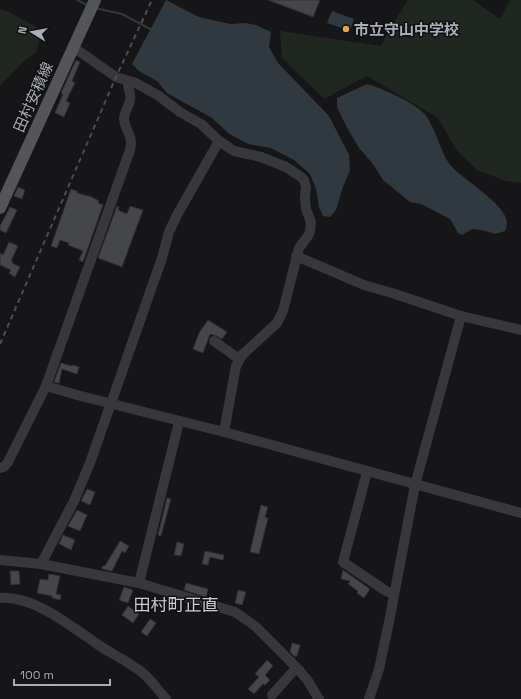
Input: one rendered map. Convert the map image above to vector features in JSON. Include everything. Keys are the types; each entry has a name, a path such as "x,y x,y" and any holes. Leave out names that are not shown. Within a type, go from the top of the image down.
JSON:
{"main road":[{"name":"田村安積線","path":"0,208 95,0"}],"street":[{"path":"73,47 116,77 128,82 136,83 158,96 180,112 198,121 219,141 234,151 261,157 286,167 302,177 306,187 305,198 311,228 296,256 283,311 277,323 242,355 236,366 224,432"},
{"path":"0,468 4,467 8,462 46,386 130,150 132,141 124,120 124,114 131,98 127,87 128,82"},
{"path":"41,564 74,501 90,463 177,215 219,141"},
{"path":"296,256 364,285 461,316 521,330"},
{"path":"369,699 379,669 415,485 461,316"},
{"path":"214,341 239,359"},
{"path":"46,386 179,422 224,432 521,513"},
{"path":"140,583 179,422"},
{"path":"367,472 343,562 386,591 394,594"},
{"path":"0,560 41,564 140,583 235,612 255,626 296,668 308,681 319,699"},
{"path":"0,598 12,598 24,601 62,619 144,674 166,699"},
{"path":"272,694 296,668"}],"shaded area":[{"path":"166,0 199,17 230,24 245,23 256,25 271,32 269,47 278,63 329,116 349,155 350,170 336,210 330,217 323,216 319,207 316,189 310,174 294,160 271,148 248,144 228,133 212,118 167,93 157,81 139,71 132,64"},
{"path":"408,0 473,0 500,19 510,0 521,0 521,183 506,181 477,170 457,151 438,118 367,76 324,99 282,58 280,31 381,46"},
{"path":"0,9 9,12 42,30 36,52 23,62 0,86"},
{"path":"332,11 354,19 350,31 327,23"},
{"path":"367,84 401,98 414,105 425,115 434,130 444,155 449,163 454,169 493,200 505,215 507,222 505,231 495,234 472,229 462,235 458,233 450,219 421,204 410,202 383,180 373,164 359,148 337,107 337,98"}],"building":[{"path":"268,0 320,0 313,17"},
{"path":"76,60 80,62 72,81 75,83 66,101 70,103 64,117 55,113 63,94 61,93"},
{"path":"18,187 25,190 22,199 14,196"},
{"path":"71,189 77,191 77,193 92,197 99,201 98,203 103,205 83,262 79,260 83,251 68,245 69,243 60,240 57,248 51,246"},
{"path":"117,206 119,207 118,210 127,214 130,206 143,210 122,267 98,258"},
{"path":"10,207 17,210 6,233 0,230 0,226"},
{"path":"9,242 18,246 11,261 20,267 15,277 9,273 11,270 0,265 0,253 3,255"},
{"path":"208,320 227,332 222,339 210,334 203,353 193,349 199,333"},
{"path":"61,363 79,367 77,374 62,369 59,383 54,382"},
{"path":"87,489 95,492 90,505 81,501"},
{"path":"167,498 171,499 161,536 158,535"},
{"path":"261,505 268,507 265,517 268,518 259,554 250,552"},
{"path":"77,510 87,515 80,531 68,526"},
{"path":"63,535 75,540 71,550 59,544"},
{"path":"120,541 129,546 125,553 122,551 112,571 102,569 102,566 105,566"},
{"path":"177,542 184,544 181,556 174,555"},
{"path":"205,551 224,555 223,560 210,557 208,565 202,564"},
{"path":"343,570 370,589 364,598 357,593 358,591 348,584 350,581 341,579"},
{"path":"10,571 19,571 20,584 11,585"},
{"path":"49,574 60,576 56,594 61,595 60,600 52,598 52,596 37,593 40,579 48,580"},
{"path":"186,583 208,589 206,597 184,590"},
{"path":"124,587 133,590 128,603 119,600"},
{"path":"238,590 246,592 242,605 235,603"},
{"path":"128,606 139,614 133,623 122,615"},
{"path":"150,619 156,623 147,636 141,632"},
{"path":"292,643 300,645 297,656 294,656 290,652"},
{"path":"267,660 273,666 265,675 270,680 265,685 263,684 254,694 248,689 259,677 255,674"}],"waterway":[{"path":"77,0 87,5"},
{"path":"95,8 122,14 152,30"}],"railway":[{"path":"0,344 116,77 152,0"}],"place":[{"name":"市立守山中学校","path":"346,29"}],"district":[{"name":"田村町正直","path":"176,605"}]}
